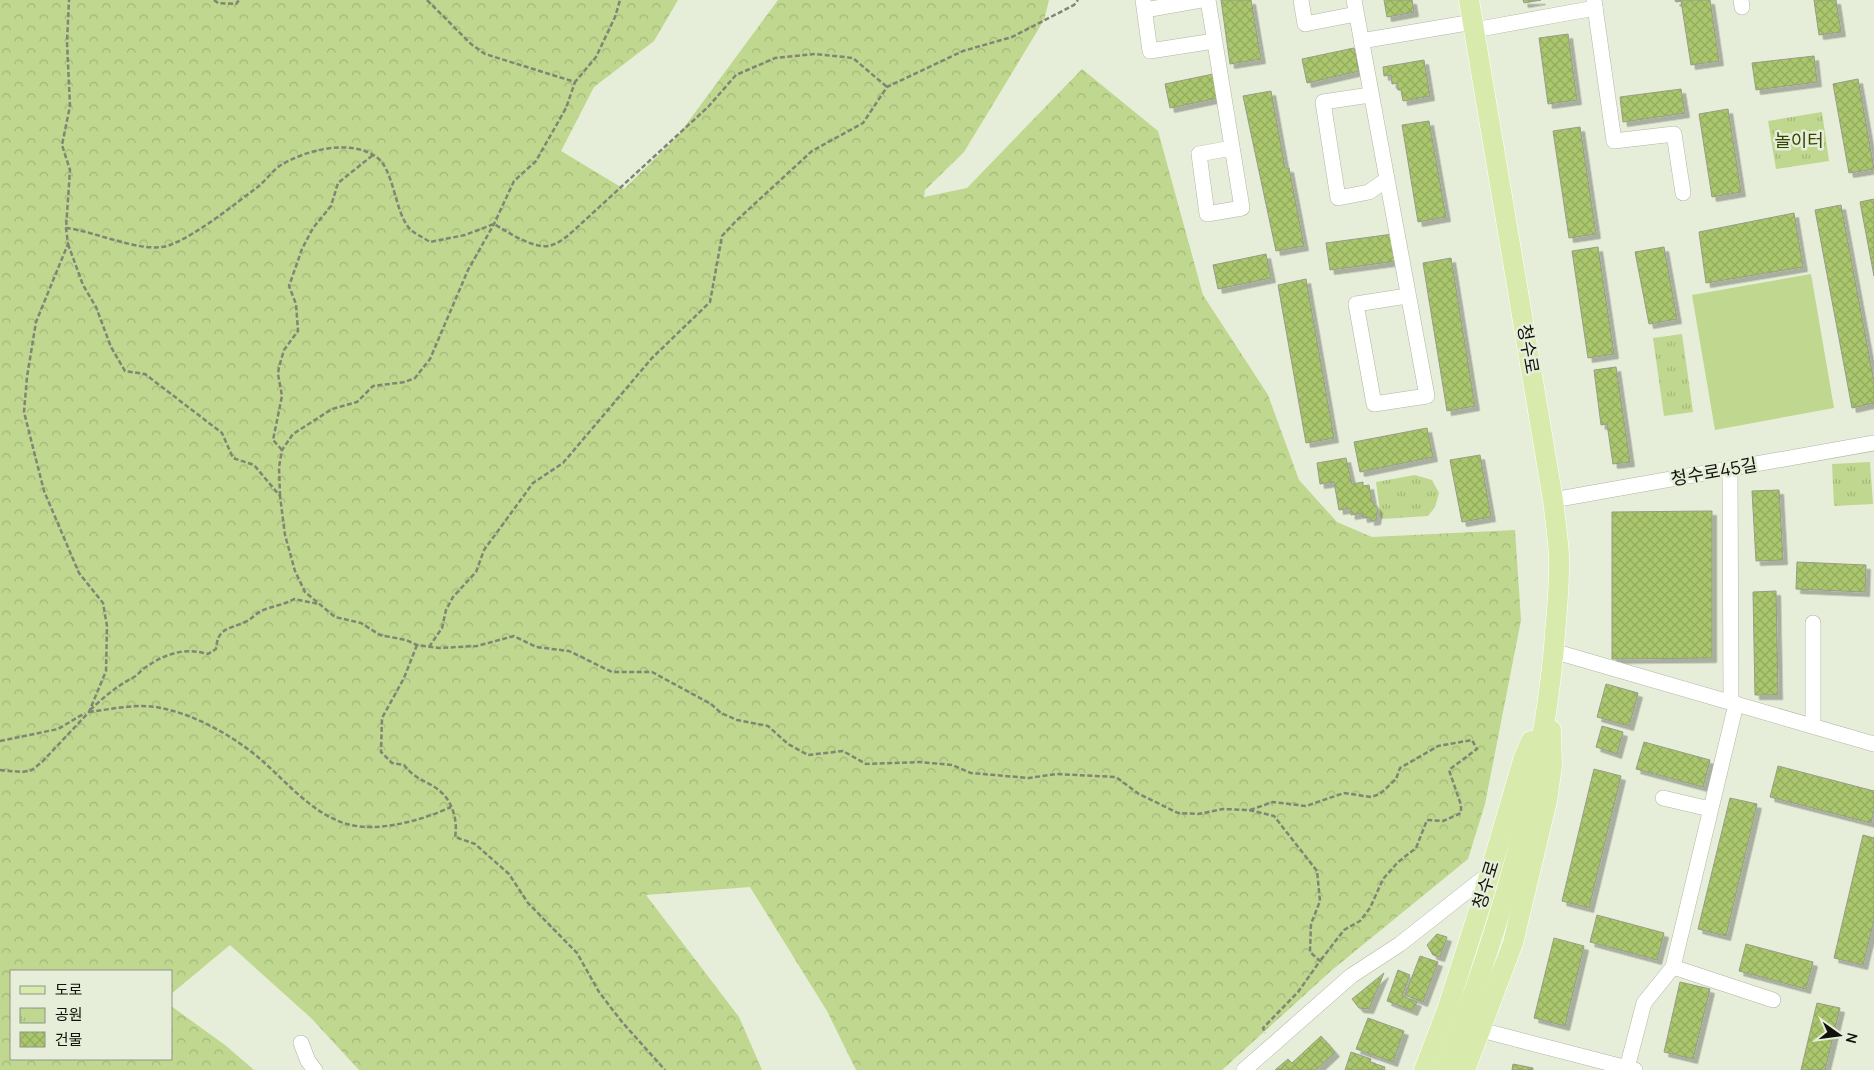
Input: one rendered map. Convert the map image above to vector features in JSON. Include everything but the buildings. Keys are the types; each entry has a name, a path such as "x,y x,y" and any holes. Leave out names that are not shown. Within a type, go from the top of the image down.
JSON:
{"main road":[{"name":"청수로","path":"1445,1070 1475,994 1507,886 1529,800 1549,700 1559,558 1553,500 1469,0"},
{"name":"청수로","path":"1424,1070 1447,1010 1524,760 1549,700"},
{"name":"청수로","path":"1465,1070 1513,943 1546,801 1552,765 1549,700"}],"street":[{"path":"1201,0 1144,5 1150,51 1214,41"},
{"path":"1208,0 1242,208 1207,214 1199,154 1232,148"},
{"path":"1301,0 1305,24 1355,7 1427,396 1374,404 1356,304 1408,296"},
{"path":"1361,41 1473,26 1595,4 1614,140 1674,134 1683,193"},
{"path":"1370,95 1323,102 1338,198 1369,192 1386,180"},
{"name":"청수로45길","path":"1553,500 1874,443"},
{"path":"1481,1030 1632,1069 1644,1003 1673,967 1734,703 1730,469"},
{"path":"1813,623 1813,726"},
{"path":"1553,651 1874,744"},
{"path":"1663,798 1710,809"},
{"path":"1244,1070 1351,976 1400,944 1490,873"},
{"path":"1673,967 1773,1000"},
{"path":"301,1043 308,1061 315,1070"}],"path":[{"path":"69,0 67,42 70,106 62,145 70,170 66,228 68,244 83,285 96,307 111,347 125,371 145,374 222,433 233,458 254,465 280,496"},
{"path":"214,0 218,3 236,4 239,0"},
{"path":"427,0 471,44 485,54 574,82"},
{"path":"620,0 615,17 596,57 574,82 566,108 536,161 514,181 494,224 468,270 430,358 414,378 405,382 374,386 357,402 332,409 303,426 293,434 282,450 279,467 280,496 285,535 295,571 305,592 335,617 361,623 380,635 406,640 417,645 429,647 478,646 514,636 536,647 569,650 612,672 652,672 711,704 721,713 737,720 768,726 788,744 808,755 843,751 866,764 920,762 952,765 971,773 1029,778 1056,774 1116,777 1139,794 1178,813 1198,814 1223,809 1249,810 1274,816 1317,871 1320,901 1311,924 1310,952 1320,961"},
{"path":"429,647 442,628 446,610 453,597 476,572 484,550 533,483 564,463 652,358 682,326 710,302 722,236 812,151 863,123 887,87 963,51 1012,37 1074,5 1078,0"},
{"path":"494,224 523,241 550,246 563,239 708,107 736,75 775,58 815,54 854,58 887,87"},
{"path":"66,228 85,230 128,243 157,248 170,245 218,216 260,185 281,165 323,149 338,147 363,150 378,157 392,182 400,212 410,229 430,242 465,235 494,224"},
{"path":"282,450 273,440 282,396 278,374 284,350 298,331 296,304 289,286 302,248 313,228 331,206 338,183 373,155"},
{"path":"68,244 36,322 27,377 24,412 44,491 79,573 103,603 107,626 106,671 89,711"},
{"path":"0,770 22,772 32,770 43,761 89,711 118,685 135,677 160,658 175,652 193,649 208,654 216,649 217,640 225,629 246,622 259,612 286,604 294,599 319,604"},
{"path":"417,645 404,678 398,687 394,701 382,718 381,752 392,763 404,765 413,776 442,793 451,807 457,826 455,837 474,844 509,874 528,903 577,953 599,992 616,1015 665,1070"},
{"path":"0,741 58,729 89,711 132,707 161,708 194,719 227,735 258,757 319,812 348,824 379,826 404,824 451,807"},
{"path":"1249,810 1273,802 1306,806 1344,793 1371,797 1380,794 1396,779 1400,768 1438,746 1472,740 1477,749 1449,770 1461,805 1461,813 1443,820 1427,820 1416,848 1398,862 1382,879 1370,908 1360,921 1344,930 1298,992 1263,1028 1271,1047"}],"green space":[{"path":"0,0 678,0 654,41 594,87 561,151 624,189 677,137 778,0 1049,0 1044,20 964,152 925,190 924,197 967,188 1082,69 1158,131 1203,295 1268,395 1299,480 1337,522 1372,537 1515,530 1521,620 1485,804 1468,859 1332,970 1222,1070 856,1070 827,1011 750,887 646,895 739,1017 762,1070 359,1070 311,1018 230,945 172,993 172,970 10,970 10,1060 172,1060 172,1007 225,1045 254,1070 0,1070"},
{"name":"놀이터","path":"1822,112 1829,161 1776,169 1768,121"},
{"path":"1811,274 1834,408 1715,430 1692,295"},
{"path":"1682,334 1693,412 1664,416 1653,338"},
{"path":"1870,462 1873,504 1834,506 1832,464"},
{"path":"1415,475 1432,480 1439,493 1435,507 1428,516 1381,519 1376,482"}]}
